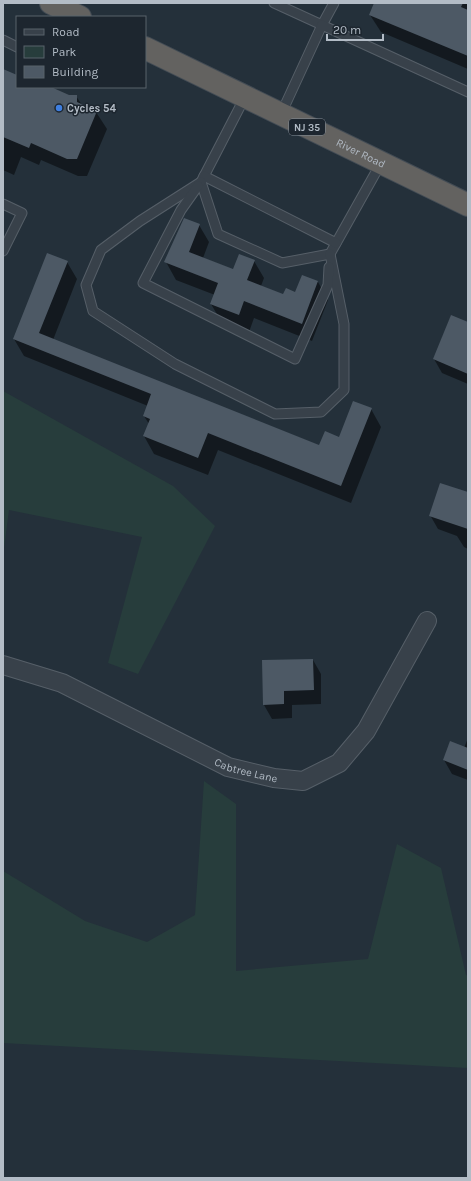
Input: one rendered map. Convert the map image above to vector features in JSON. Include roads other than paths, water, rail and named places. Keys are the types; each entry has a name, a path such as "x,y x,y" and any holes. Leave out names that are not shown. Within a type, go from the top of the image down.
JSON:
{"highway":[{"path":"51,3 78,16"},
{"name":"River Road","path":"146,48 468,205"}],"street":[{"name":"Cabtree Lane","path":"3,665 62,683 228,767 274,778 303,781 339,763 366,731 427,621"}],"lane":[{"path":"274,3 468,92"},
{"path":"280,114 334,3"},
{"path":"3,40 16,46"},
{"path":"245,97 203,179 181,210 143,283 295,358 328,285 330,254 381,163"},
{"path":"203,179 336,243"},
{"path":"203,179 218,234 282,263 330,254"},
{"path":"203,179 140,221 101,250 86,284 93,312 175,364 275,414 322,412 344,390 344,324 330,254"},
{"path":"3,204 22,213 3,251"}],"place":[{"name":"Cycles 54","path":"59,108"}]}
